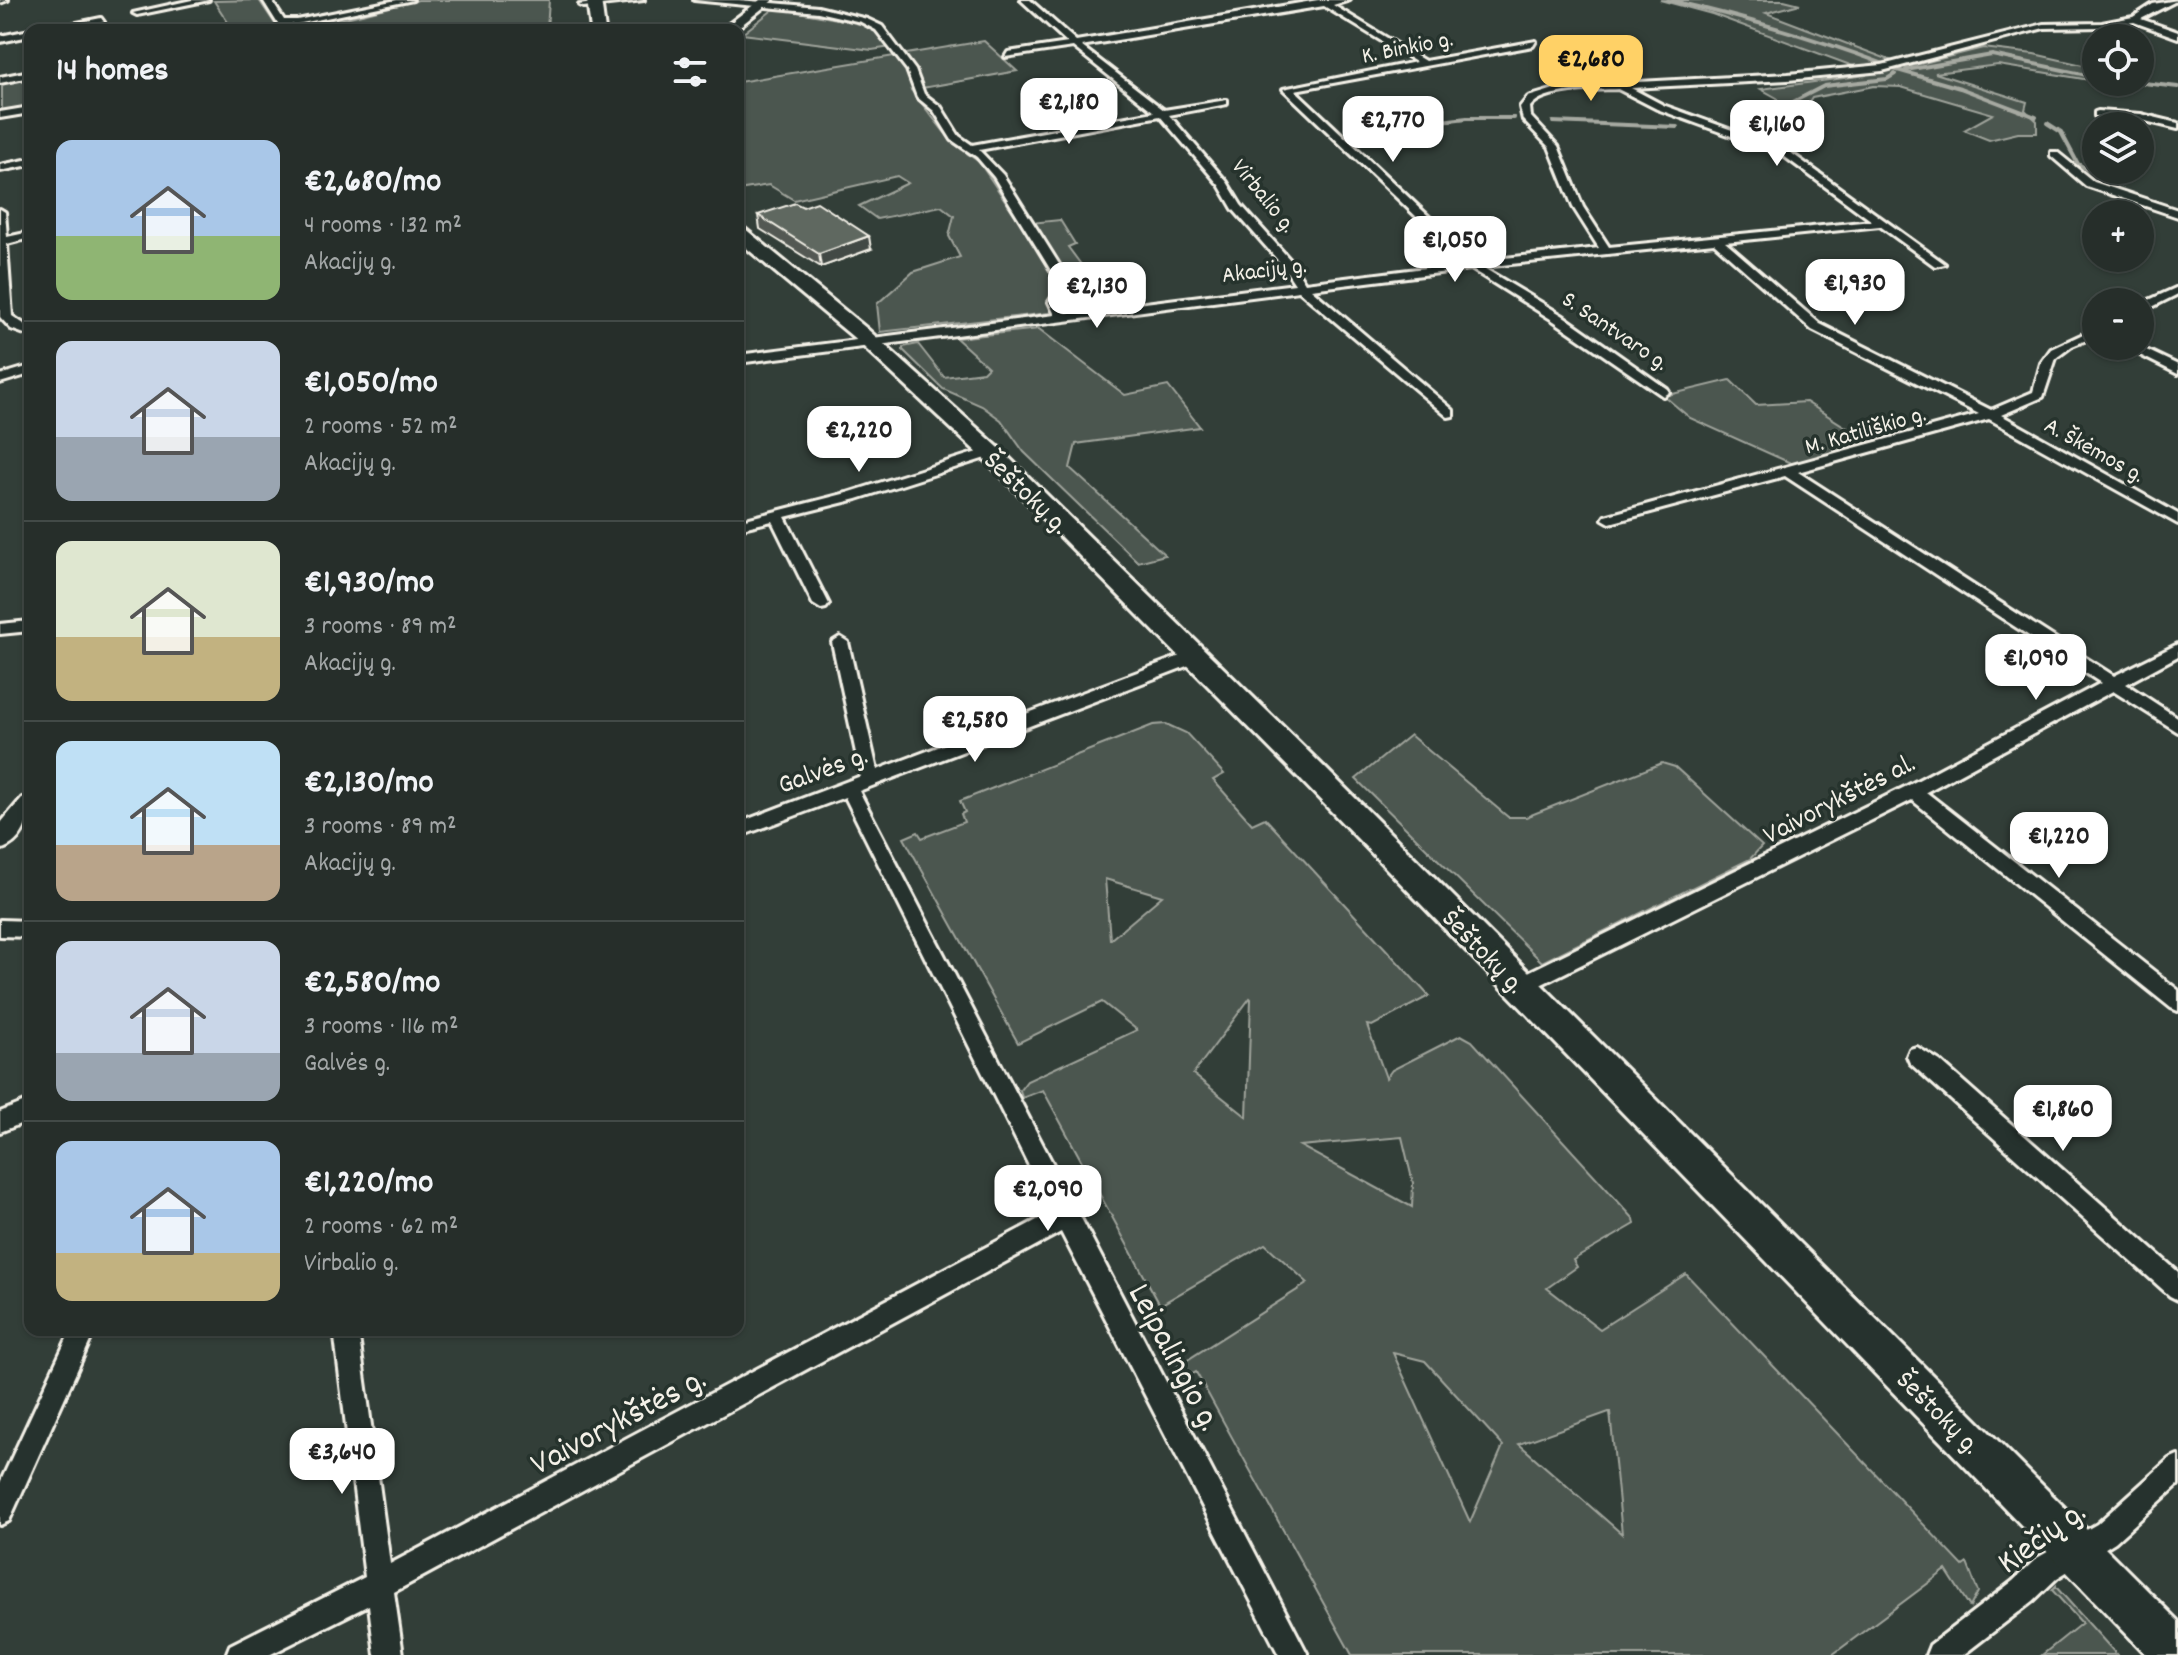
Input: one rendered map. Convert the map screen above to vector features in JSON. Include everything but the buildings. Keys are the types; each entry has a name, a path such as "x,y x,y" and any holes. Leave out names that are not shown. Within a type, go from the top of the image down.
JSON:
{"main road":[{"path":"735,24 764,2"},
{"path":"590,3 596,24"},
{"name":"Šeštokų g.","path":"744,237 869,341 990,452 2178,1654"}],"street":[{"path":"137,13 205,0"},
{"path":"267,0 281,22 297,22 409,0"},
{"path":"590,3 640,0"},
{"path":"698,0 764,2 820,11 869,23 882,30 910,69 919,85 920,95 938,109 955,138 971,148 998,175 1066,285 1055,302 1062,317"},
{"name":"Virbalio g.","path":"1025,0 1074,44 1161,113 1288,264 1302,287 1448,413"},
{"path":"1008,55 1346,0"},
{"path":"1605,249 1578,207 1553,146 1526,118 1525,107 1531,99 1544,94 1616,84 1788,77 1899,65 2044,26 2102,25 2135,19 2156,6 2177,0"},
{"path":"1322,2 1423,63"},
{"path":"2135,19 2178,35"},
{"path":"79,24 101,20"},
{"path":"0,39 24,34"},
{"name":"K. Binkio g.","path":"1288,89 1533,43"},
{"path":"0,80 24,75"},
{"path":"1616,84 1660,107 1784,152 1939,264"},
{"name":"S. Santvaro g.","path":"1288,89 1474,264 1663,392"},
{"path":"971,148 1224,102"},
{"path":"0,115 24,111"},
{"path":"2154,120 2178,126"},
{"path":"2054,154 2090,184 2178,214"},
{"path":"0,168 24,163"},
{"path":"0,212 6,317 24,330"},
{"name":"Akacijų g.","path":"744,358 1474,264 1883,223"},
{"path":"1,241 24,236"},
{"path":"1718,241 1816,327 1991,415"},
{"path":"2154,302 2178,290"},
{"name":"M. Katiliškio g.","path":"1610,519 1790,473 1991,415 2038,394 2046,378 2047,362 2056,349 2082,338"},
{"path":"2154,358 2178,370"},
{"path":"0,379 24,376"},
{"name":"A. Škėmos g.","path":"1991,415 2178,520"},
{"path":"744,524 990,452"},
{"path":"1790,473 2178,726"},
{"path":"777,516 821,604"},
{"path":"0,629 24,627"},
{"name":"Leipalingio g.","path":"840,642 860,784 1066,1217 1294,1655"},
{"name":"Vaivorykštės al.","path":"1519,986 1913,791 2178,649"},
{"name":"Galvės g.","path":"744,828 1194,657"},
{"path":"1913,791 2178,1002"},
{"path":"0,841 24,811"},
{"path":"0,928 24,929"},
{"path":"1917,1056 2178,1288"},
{"path":"0,1122 24,1112"},
{"name":"Vaivorykštės g.","path":"240,1655 379,1585 1066,1217"},
{"path":"0,1512 80,1336"},
{"path":"347,1336 389,1655"},
{"name":"Kiečių g.","path":"1940,1655 2023,1591 2047,1568 2106,1533 2178,1468"}],"shaded area":[{"path":"259,0 275,24 229,24 214,1"},
{"path":"418,0 549,0 547,24 322,24"},
{"path":"1660,0 1784,0 1800,4 1766,13 1908,67 1983,48 2034,54 2082,65 2082,79 1998,65 1935,73 2027,102 2025,110 2037,121 2037,133 2018,133 1989,140 1964,130 1993,114 1901,87 1874,86 1812,98 1803,112 1799,131 1772,136 1758,123 1779,115 1777,98 1761,89 1866,75 1869,72 1712,14"},
{"path":"775,8 866,24 877,30 891,47 872,50 744,32"},
{"path":"984,41 1017,71 911,90 953,143 979,162 1021,224 1060,220 1075,244 1068,247 1091,278 1105,280 1121,305 880,332 877,304 913,272 960,257 949,236 954,216 941,206 877,219 859,206 908,183 897,176 794,200 769,185 744,189 744,81"},
{"path":"24,78 24,110 2,112 2,84"},
{"path":"1039,329 1125,395 1168,386 1200,427 1076,444 1070,468 1165,555 1138,562 1024,452 1001,420 982,406 943,389 903,350 903,347 918,344 944,377 983,372 988,367 956,338"},
{"path":"1730,380 1756,405 1806,402 1871,443 1795,465 1690,418 1664,396"},
{"path":"1166,724 1186,733 1224,774 1213,780 1252,824 1265,818 1429,996 1372,1026 1367,1025 1386,1078 1392,1070 1461,1035 1472,1041 1634,1219 1635,1224 1573,1260 1577,1267 1547,1288 1600,1329 1686,1274 1963,1566 1967,1563 1978,1592 1970,1607 1946,1570 1832,1655 1352,1655 1196,1372 1172,1385 1178,1366 1308,1283 1265,1244 1160,1305 1043,1090 1022,1098 1020,1090 1027,1081 1137,1030 1102,1002 1018,1043 904,838 918,832 922,838 964,822 961,814 965,812 960,801 1153,725","holes":["1105,879 1162,896 1111,939","1250,998 1247,1117 1193,1074","1402,1137 1413,1183 1412,1207 1300,1146","1393,1353 1425,1361 1503,1446 1470,1522","1610,1412 1622,1534 1519,1444"]},
{"path":"1410,735 1508,817 1526,817 1662,763 1675,767 1762,846 1750,859 1542,962 1356,779"},
{"path":"2056,1586 2117,1655 2042,1655 2082,1623 2052,1590"}],"waterway":[{"path":"1668,0 1777,28 1884,64"},
{"path":"1906,70 1992,55 2082,74"},
{"path":"1894,69 1960,88 2036,117"},
{"path":"1783,128 1793,102 1824,86 1887,79 1895,74"},
{"path":"2154,84 2178,87"},
{"path":"1415,124 1467,118 1514,118"},
{"path":"1553,122 1677,127"},
{"path":"2047,123 2061,132 2078,164 2115,185"}]}
